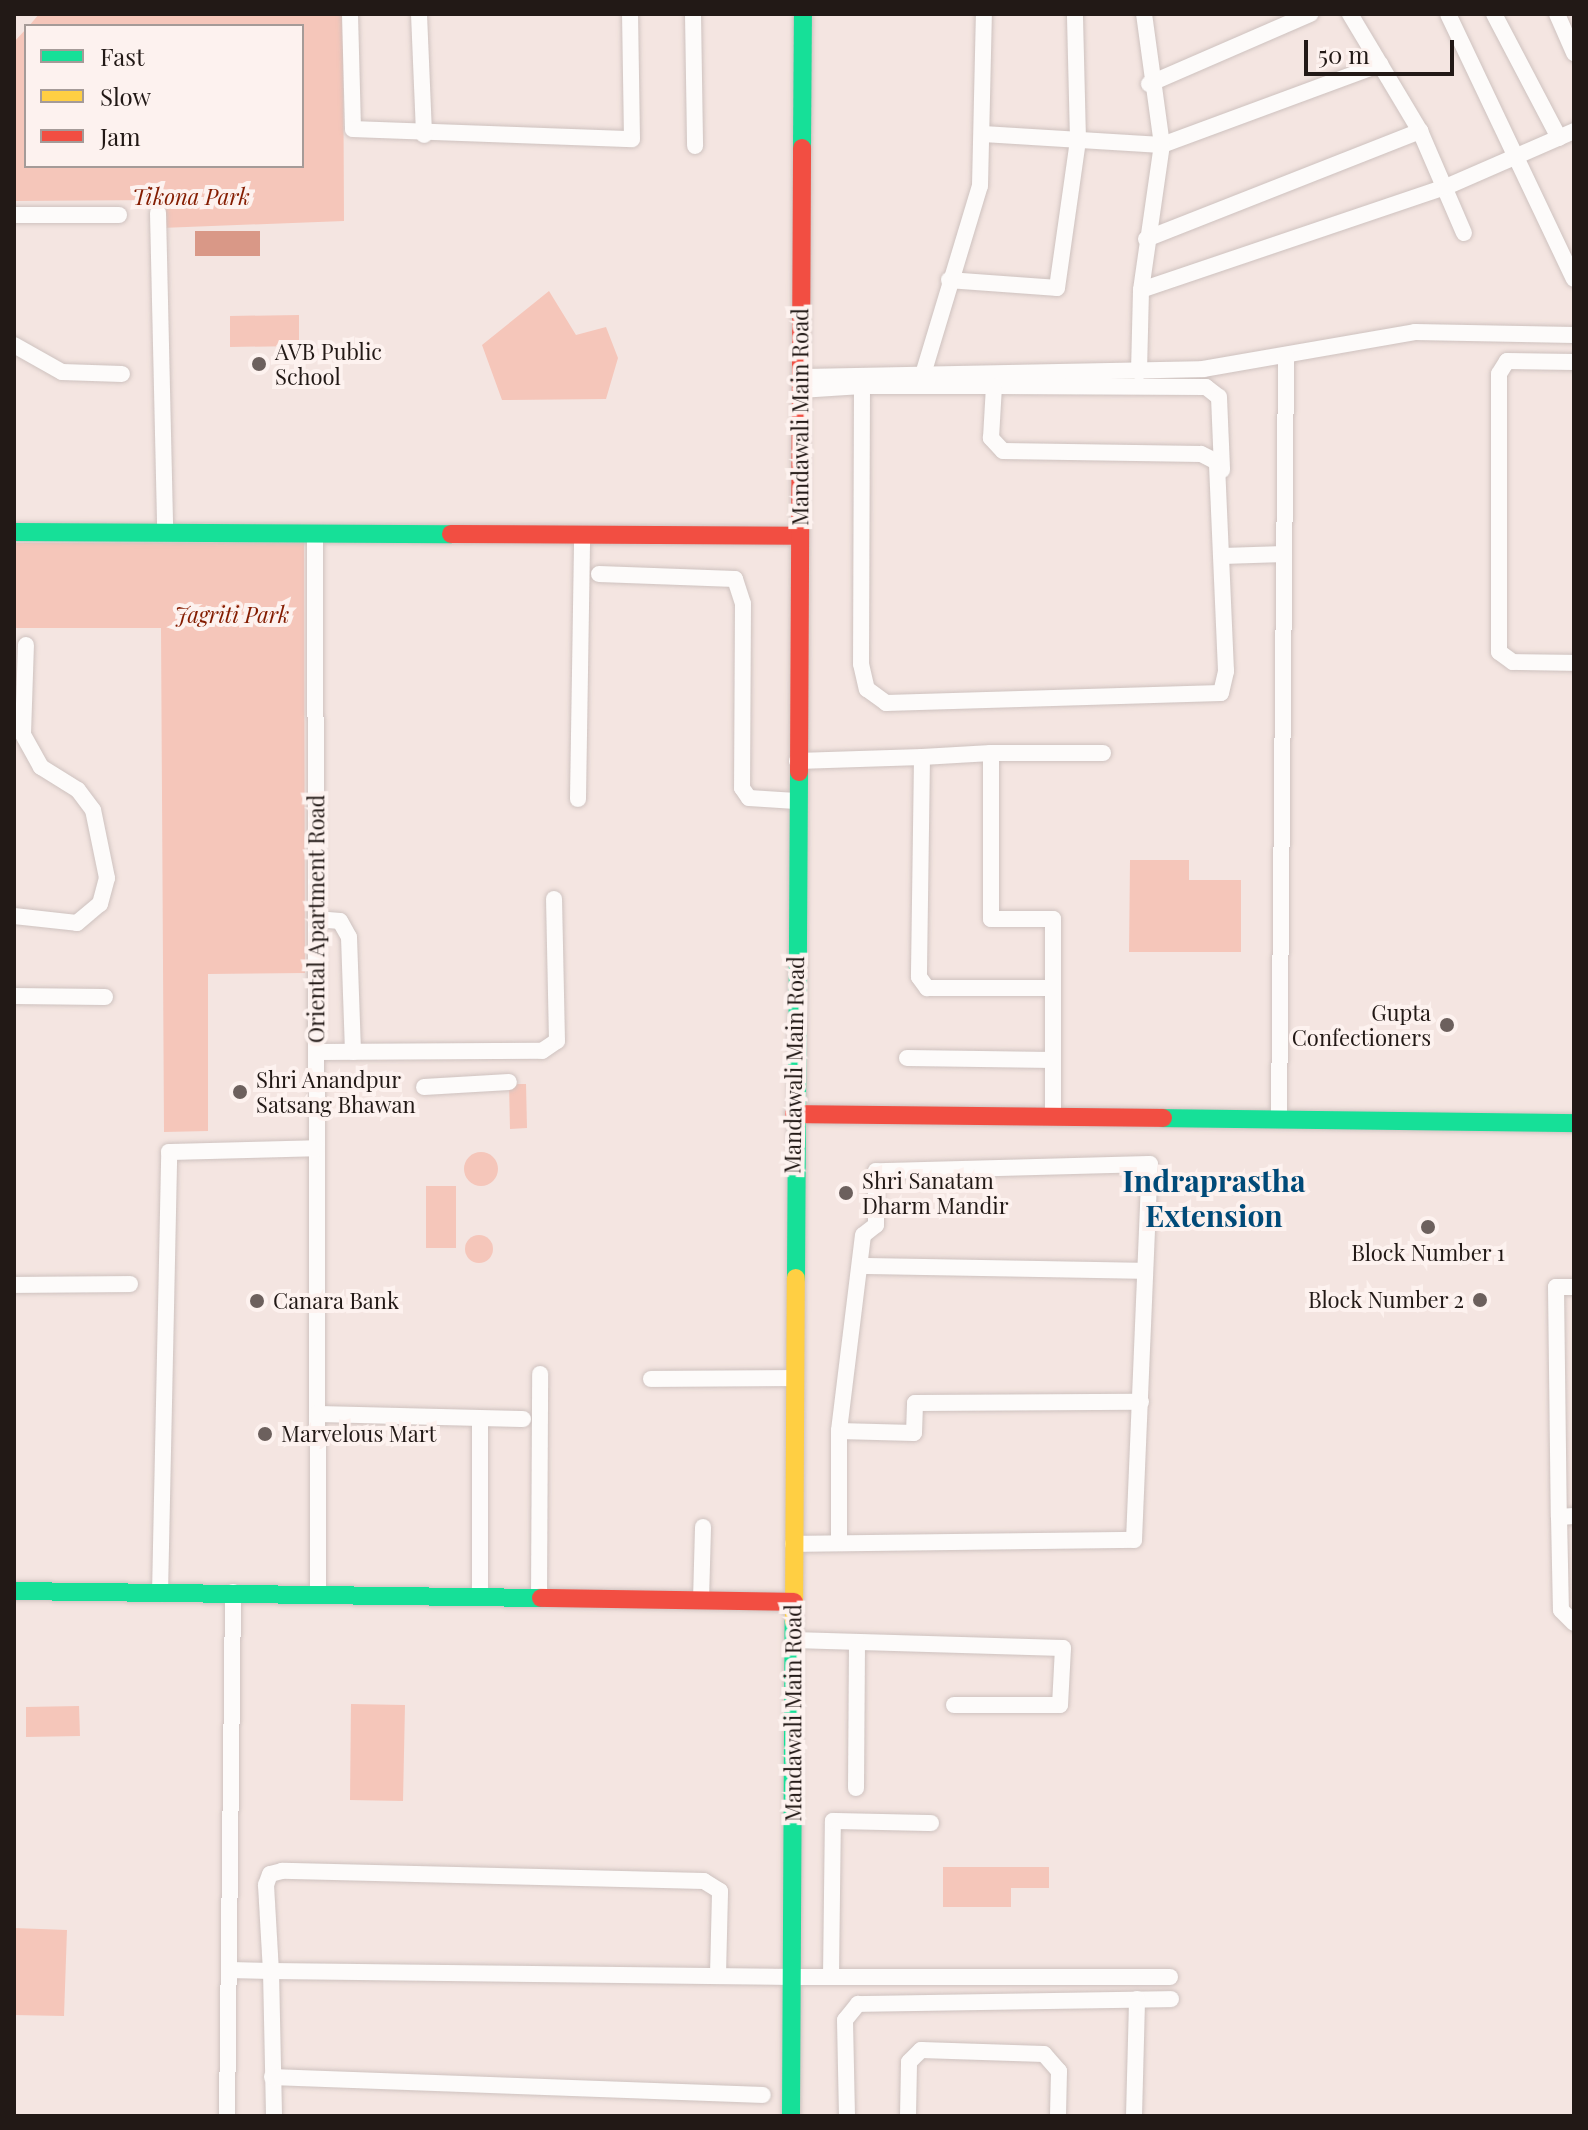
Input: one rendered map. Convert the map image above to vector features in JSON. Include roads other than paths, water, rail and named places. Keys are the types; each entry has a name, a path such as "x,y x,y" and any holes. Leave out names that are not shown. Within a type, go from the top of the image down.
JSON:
{"street":[{"path":"350,14 353,129 424,135 632,139 630,14"},
{"path":"419,14 424,135"},
{"path":"693,14 695,146"},
{"name":"Mandawali Main Road","path":"791,2116 794,1602 791,1378 803,14"},
{"path":"924,371 949,280 980,186 984,14"},
{"path":"949,280 1057,288 1078,140 1075,14"},
{"path":"1139,372 1146,239 1162,145 1149,84 1144,14"},
{"path":"1149,84 1310,14"},
{"path":"1350,14 1420,131 1464,233"},
{"path":"1448,14 1521,156 1574,279"},
{"path":"1141,290 1446,187 1566,135 1494,14"},
{"path":"1557,14 1574,53"},
{"path":"983,134 1162,145 1381,64"},
{"path":"1146,239 1420,131"},
{"path":"158,213 165,532"},
{"path":"14,215 119,215"},
{"path":"800,383 924,371 1139,372 1286,356 1415,332 1574,335"},
{"path":"14,345 62,372 122,374"},
{"path":"1279,1119 1286,356"},
{"path":"1574,362 1507,361 1499,374 1499,652 1513,662 1574,663"},
{"path":"800,383 1206,387 1219,397 1223,556 1221,693 886,703 867,689 861,664 862,386"},
{"path":"994,386 991,438 1003,451 1201,454 1222,475"},
{"path":"14,532 799,536"},
{"name":"Oriental Apartment Road","path":"315,533 318,1593"},
{"path":"578,799 582,535"},
{"path":"1223,556 1284,554"},
{"path":"599,574 735,579 743,604 742,788 749,798 796,801"},
{"path":"14,916 77,923 100,904 107,878 93,810 78,790 41,767 23,734 26,645"},
{"path":"797,761 991,753 1103,753"},
{"path":"991,753 991,919 1053,919 1053,1117"},
{"path":"922,757 919,977 927,988 1052,988"},
{"path":"317,1052 542,1051 557,1041 554,899"},
{"path":"316,919 340,921 349,937 353,1052"},
{"path":"14,996 105,997"},
{"path":"907,1058 1053,1060"},
{"path":"424,1087 509,1082"},
{"path":"794,1114 1574,1123"},
{"path":"160,1594 169,1152 317,1148"},
{"path":"793,1544 1134,1540 1150,1164 883,1168 876,1171 876,1225 863,1235 839,1431 839,1542"},
{"path":"861,1266 1145,1271"},
{"path":"14,1285 130,1284"},
{"path":"1574,1287 1556,1287 1566,1405 1567,1517 1561,1610 1574,1623"},
{"path":"539,1597 540,1374"},
{"path":"651,1379 791,1378"},
{"path":"839,1431 914,1433 915,1403 1141,1402"},
{"path":"317,1414 523,1419"},
{"path":"480,1419 480,1596"},
{"path":"701,1600 703,1527"},
{"path":"14,1591 794,1602"},
{"path":"227,2116 233,1592"},
{"path":"793,1640 1063,1648 1060,1705 954,1705"},
{"path":"856,1788 857,1642"},
{"path":"831,1976 833,1821 931,1823"},
{"path":"274,2116 266,1885 270,1874 282,1871 704,1881 720,1891 718,1975"},
{"path":"229,1970 792,1977 1170,1977"},
{"path":"1134,2116 1137,1999"},
{"path":"847,2116 845,2020 858,2004 1171,1999"},
{"path":"908,2116 909,2062 921,2050 1044,2054 1059,2071 1058,2116"},
{"path":"272,2077 763,2095"}],"place":[{"name":"AVB Public School","path":"259,364"},
{"name":"Gupta Confectioners","path":"1447,1025"},
{"name":"Shri Anandpur Satsang Bhawan","path":"240,1092"},
{"name":"Shri Sanatam Dharm Mandir","path":"846,1193"},
{"name":"Block Number 1","path":"1428,1227"},
{"name":"Block Number 2","path":"1480,1300"},
{"name":"Canara Bank","path":"257,1301"},
{"name":"Marvelous Mart","path":"265,1434"}],"district":[{"name":"Indraprastha Extension","path":"1214,1197"}],"park label":[{"name":"Tikona Park","path":"191,197"},
{"name":"Jagriti Park","path":"232,615"}]}
